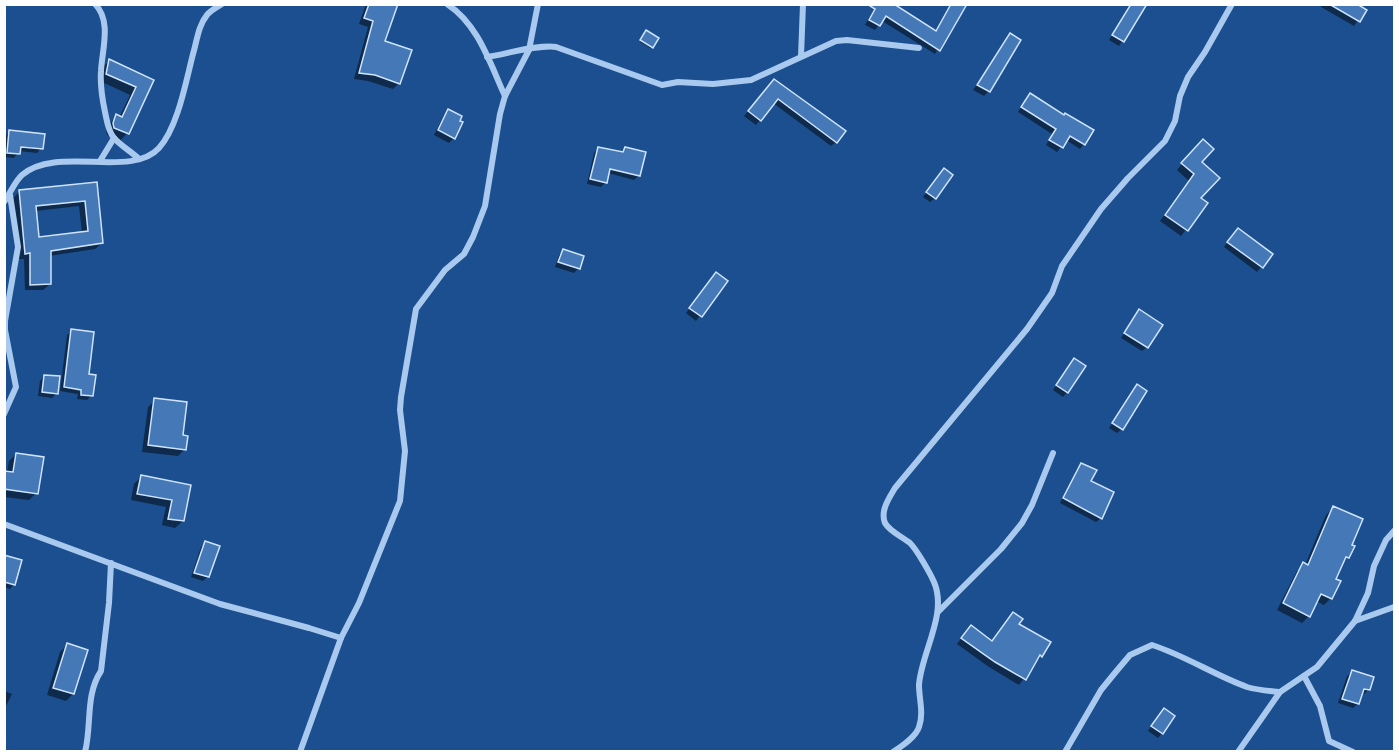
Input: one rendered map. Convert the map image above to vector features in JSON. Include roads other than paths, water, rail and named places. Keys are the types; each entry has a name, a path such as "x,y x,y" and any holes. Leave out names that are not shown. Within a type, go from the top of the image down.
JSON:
{"street":[{"path":"95,4 104,22 101,95 108,125 114,138 139,159"},
{"path":"4,202 22,175 42,165 78,160 121,162 139,159 158,149 168,135 177,111 200,28 208,14 222,4"},
{"path":"447,4 464,17 472,27 505,96"},
{"path":"300,752 341,638 359,603 400,501 405,451 400,397 407,371 416,309 445,270 464,254 473,237 485,206 494,142 505,96 529,50 538,4"},
{"path":"801,56 803,4"},
{"path":"893,752 905,744 919,729 921,715 919,686 922,664 933,635 938,612 935,584 912,544 894,532 885,522 885,507 895,489 1027,328 1052,293 1062,266 1101,209 1165,141 1175,121 1180,96 1188,77 1232,4"},
{"path":"487,57 529,50 544,45 556,47 662,85 678,82 713,84 751,80 836,41 848,40 919,48"},
{"path":"100,161 114,138"},
{"path":"4,414 16,387 5,330 18,247 9,195"},
{"path":"938,612 1001,549 1022,523 1032,505 1053,453"},
{"path":"4,524 220,604 341,638"},
{"path":"1238,752 1280,692 1317,667 1355,621 1368,593 1374,566 1386,540 1395,531"},
{"path":"85,752 90,699 95,680 101,671 111,563"},
{"path":"1355,621 1395,607"},
{"path":"1065,752 1101,690 1114,674 1130,655 1152,645 1176,652 1211,672 1250,688 1280,692"},
{"path":"1304,676 1320,706 1329,741 1353,752"}]}
